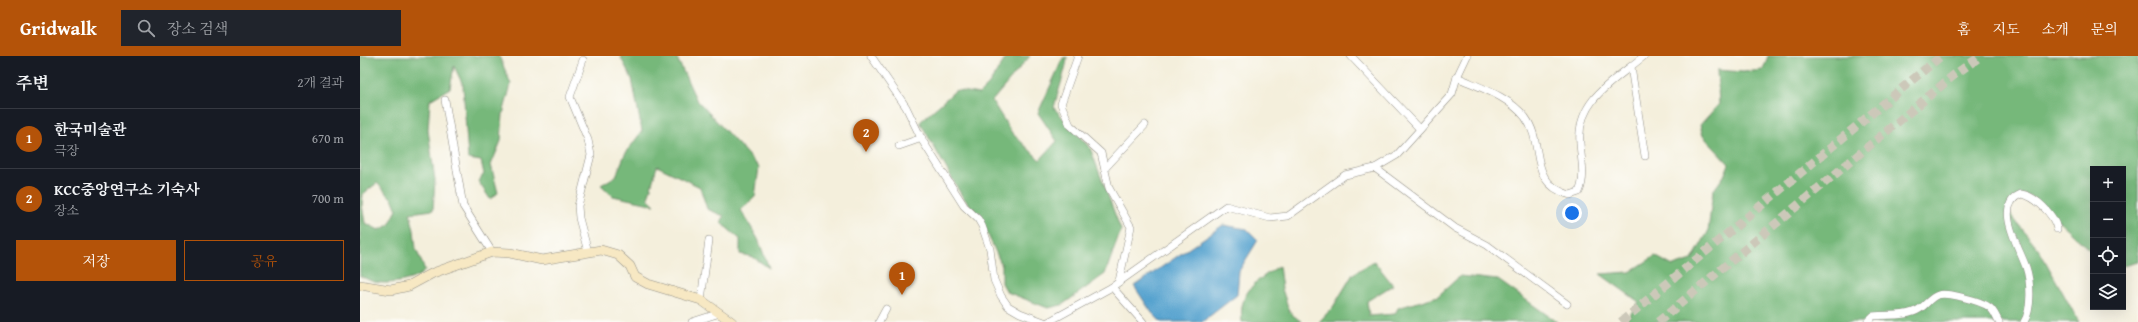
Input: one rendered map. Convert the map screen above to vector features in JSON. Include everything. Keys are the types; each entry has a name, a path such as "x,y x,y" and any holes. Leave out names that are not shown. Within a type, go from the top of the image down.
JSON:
{"street":[{"path":"871,56 906,107 922,138 964,206 978,219 982,226 990,249 994,280 1001,296 1008,306 1020,313 1044,322"},
{"path":"1078,56 1061,104 1070,125 1101,153 1109,188 1131,227 1119,281"},
{"path":"1351,56 1420,129"},
{"path":"1048,322 1060,320 1112,287 1226,206 1270,218 1288,216 1345,175 1375,168 1397,155 1452,94 1457,77 1467,56"},
{"path":"1457,77 1509,101 1526,118 1546,181 1558,192 1570,195 1579,192 1583,182 1579,135 1584,114 1605,85 1644,56"},
{"path":"583,60 570,97 588,140 591,155 578,206 579,218 588,252"},
{"path":"1631,67 1644,156"},
{"path":"445,100 463,206 492,252"},
{"path":"1105,168 1144,124"},
{"path":"899,146 922,138"},
{"path":"1375,168 1455,228 1487,246 1567,304"},
{"path":"2024,322 2028,309 2028,278 2008,220 2008,206 2010,200 2021,194 2032,197 2053,220 2057,229"},
{"path":"701,300 709,240"},
{"path":"360,285 391,290 409,286 433,274 492,252 510,253 542,260 562,258 601,250 618,254 630,266 635,277 648,284 701,300 732,322"},
{"path":"1112,287 1143,322"},
{"path":"1867,322 1873,316 1896,316 1912,313 1924,307 1932,298 1943,294 1983,304 1992,309 1999,322"},
{"path":"878,322 886,309"},
{"path":"692,322 720,313"}],"green space":[{"path":"360,56 499,56 511,84 503,114 501,141 491,165 498,193 490,199 478,181 484,174 481,161 468,159 463,85 454,66 450,88 430,100 428,130 435,180 433,210 410,213 416,249 425,270 416,277 387,283 375,282 360,276","holes":["377,183 393,200 397,210 389,225 379,230 365,223 362,205 363,194"]},
{"path":"620,56 676,56 696,99 759,167 755,197 741,210 758,239 769,268 753,257 740,254 740,239 721,223 724,216 707,209 700,187 657,166 648,198 655,205 613,196 601,185 616,176 625,154 642,131 632,79"},
{"path":"1007,56 1030,56 992,101 1012,133 1040,160 1057,141 1038,113 1063,58 1067,57 1066,66 1054,108 1090,148 1121,230 1105,274 1062,305 1048,308 1007,292 1002,283 1002,266 980,217 962,196 920,122 956,90 979,94 989,84"},
{"path":"1768,56 2138,56 2138,262 2126,265 2126,166 2090,166 2090,250 2032,197 2021,194 2008,212 2038,248 2079,322 1625,322 1639,302 1600,274 1630,272 1655,256 1673,266 1692,260 1708,232 1713,191 1724,176 1729,164 1703,136 1700,125 1719,104 1717,70 1743,72 1763,70"},
{"path":"1374,261 1393,285 1367,301 1369,316 1395,314 1398,308 1438,296 1460,276 1498,280 1557,322 1319,322 1333,307 1353,274"},
{"path":"1279,266 1282,289 1290,313 1302,322 1242,322 1241,312 1243,303 1250,288"}],"water":[{"path":"1223,225 1247,229 1258,240 1239,271 1237,295 1202,322 1161,322 1152,313 1134,286"}],"tunnel":[{"path":"1621,322 1941,56"},
{"path":"1658,322 1954,75 1981,56"}],"place":[{"name":"KCC중앙연구소 기숙사","path":"866,152"},
{"name":"한국미술관","path":"902,295"}]}
